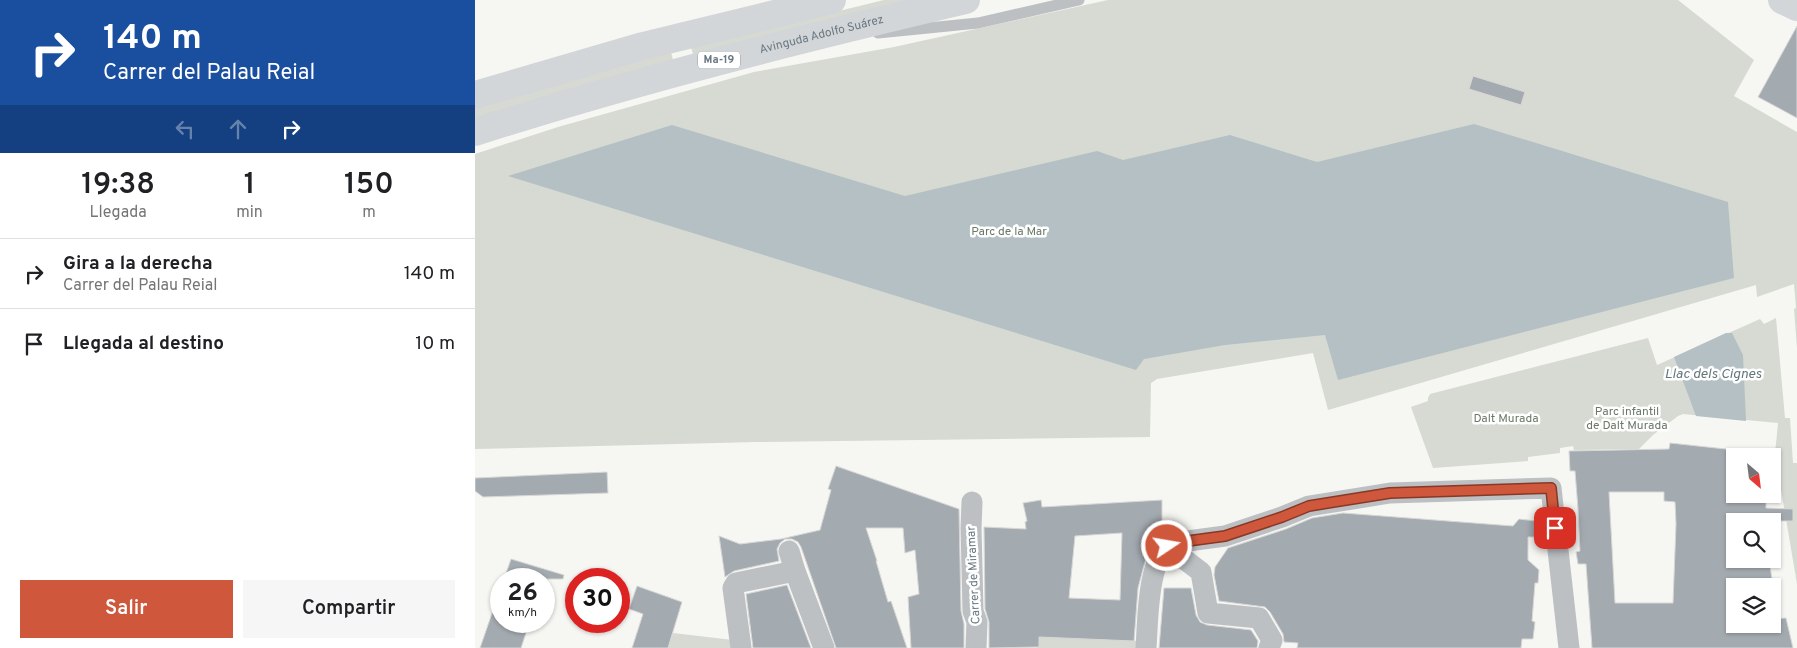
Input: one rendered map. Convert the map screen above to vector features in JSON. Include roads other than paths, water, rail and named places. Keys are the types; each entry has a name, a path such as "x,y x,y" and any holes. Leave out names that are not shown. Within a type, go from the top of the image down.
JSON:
{"highway":[{"name":"Ma-19","path":"475,95 643,46 832,0"},
{"name":"Avinguda Adolfo Suárez","path":"475,132 651,78 966,0"},
{"path":"1782,0 1797,7"}],"street":[{"path":"1146,648 1154,571 1163,551 1173,543 1225,536 1309,506 1390,493 1551,488 1569,648"},
{"name":"Carrer de Miramar","path":"972,502 973,611 977,622 976,648"},
{"path":"1167,546 1201,572 1208,613 1259,618 1272,640 1269,648"},
{"path":"741,648 733,588 736,583 792,561 824,648"}],"lane":[{"path":"787,43 978,23 1079,0"}],"water":[{"path":"1474,124 1728,202 1734,278 1338,380 1325,335 1225,345 1144,359 1136,370 508,176 672,125 905,196 1097,151 1123,160 1230,135 1317,162"},
{"name":"Llac dels Cignes","path":"1726,333 1732,333 1743,355 1746,421 1696,416 1674,357"}],"park label":[{"name":"Parc de la Mar","path":"1009,232"},
{"name":"Dalt Murada","path":"1506,419"},
{"name":"Parc infantil de Dalt Murada","path":"1627,419"}]}
